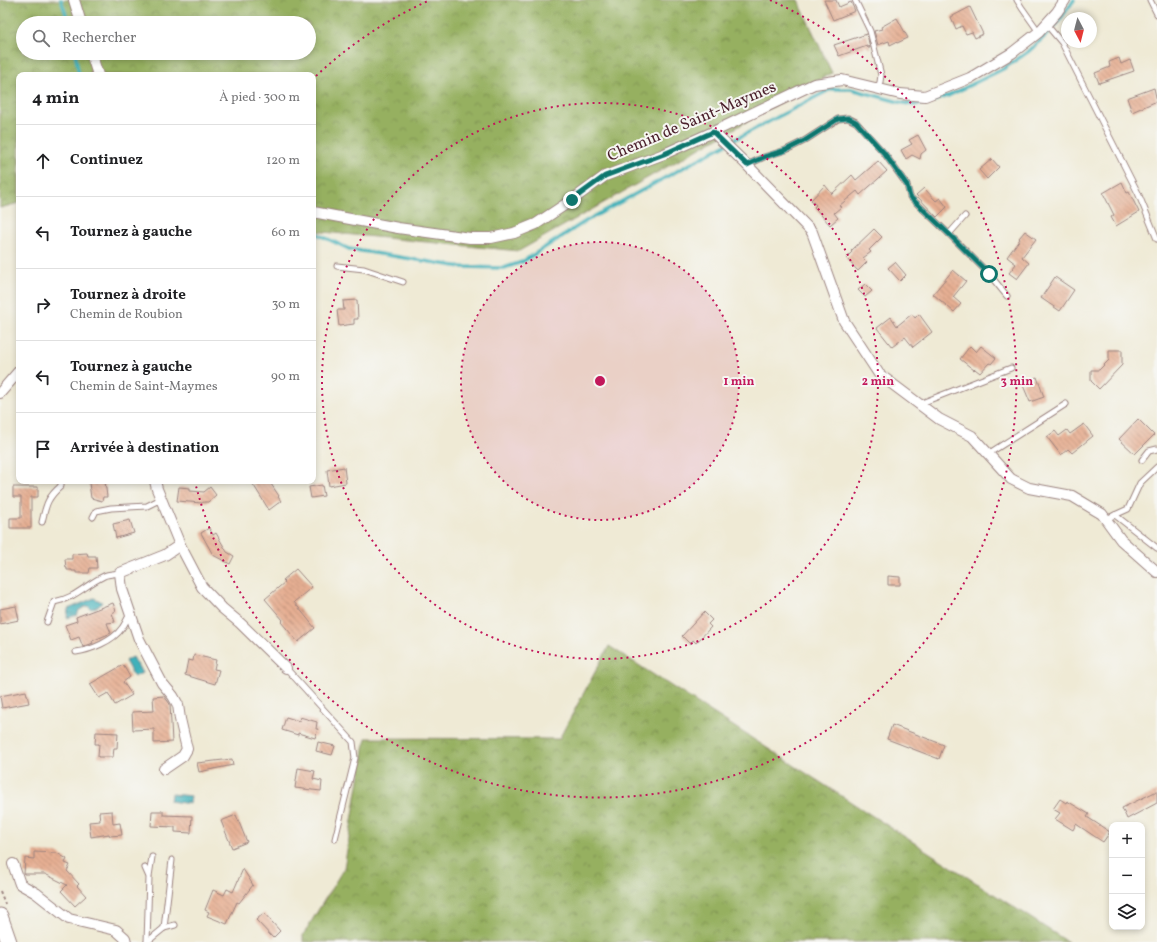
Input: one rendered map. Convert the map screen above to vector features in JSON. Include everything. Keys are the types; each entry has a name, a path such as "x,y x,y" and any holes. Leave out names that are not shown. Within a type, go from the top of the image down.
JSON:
{"main road":[{"path":"0,916 9,942"}],"street":[{"path":"74,0 80,16"},
{"name":"Chemin de Saint-Maymes","path":"316,213 398,228 470,238 491,238 514,233 536,224 605,176 664,154 814,84 842,80 900,94 925,96 970,78 1012,53 1043,28 1065,0"},
{"path":"93,60 97,72"},
{"path":"713,132 812,232 844,321 879,374 939,419 972,436 1011,479 1029,488 1072,496 1102,514 1121,540 1157,572"},
{"path":"0,393 16,374"},
{"path":"156,484 180,544 202,587 222,608 286,668"},
{"path":"164,769 182,756 188,749 178,705 173,696 162,683 139,640 122,589 120,573 165,555 180,544"},
{"path":"13,864 20,884 36,893 69,919 116,930 125,938 126,942"}],"lane":[{"path":"855,0 870,31 881,75 878,88"},
{"path":"1018,0 1022,8 1043,28 1062,43 1138,193 1157,238"},
{"path":"1150,0 1157,14"},
{"path":"747,165 764,157 786,150 804,141 838,119 848,118 856,122 884,153 907,185 910,197 989,274 1007,296"},
{"path":"949,234 965,216"},
{"path":"337,266 364,269 403,282"},
{"path":"919,404 1010,368"},
{"path":"988,454 1066,404"},
{"path":"1142,460 1149,451 1157,449"},
{"path":"1106,519 1128,509 1140,483 1157,467"},
{"path":"42,522 46,505 51,494 60,484"},
{"path":"93,518 96,511 111,508 147,506 161,499"},
{"path":"1116,515 1157,548"},
{"path":"47,622 54,602 74,596 105,576 120,573"},
{"path":"76,652 82,652 107,642 121,629 130,613"},
{"path":"286,668 353,742 355,758 335,840"},
{"path":"147,942 149,877 152,857"},
{"path":"164,928 172,860"},
{"path":"145,868 149,877"},
{"path":"147,942 164,928 175,925"}],"green space":[{"path":"0,0 798,0 832,73 519,251 316,231 316,72 16,72 16,204 0,208"},
{"path":"609,646 1068,942 303,942 303,935 344,868 366,738 559,739"}],"water":[{"path":"94,598 102,602 99,606 91,609 88,606 79,610 77,615 67,618 68,609"},
{"path":"133,657 142,673 134,677 125,661"},
{"path":"171,794 191,796 190,804 170,801"}],"building":[{"path":"824,0 836,0 839,7 851,2 855,11 833,20"},
{"path":"970,7 983,34 975,38 972,32 966,34 962,26 956,29 951,17"},
{"path":"897,18 908,38 890,45 889,41 878,45 874,31 882,29 881,27"},
{"path":"867,34 870,48 867,46 839,56 834,45"},
{"path":"1119,58 1121,64 1130,60 1134,71 1099,83 1095,73 1110,67 1109,62"},
{"path":"1154,88 1157,101 1132,112 1127,98"},
{"path":"918,135 926,150 921,154 920,159 912,155 906,159 901,150 912,144 909,140"},
{"path":"992,159 999,167 987,179 979,170"},
{"path":"878,161 887,171 860,195 857,191 839,206 841,207 834,213 838,218 830,225 814,207 816,205 811,200 825,185 832,194 852,175 856,180"},
{"path":"1122,182 1139,212 1116,226 1111,217 1114,215 1103,193"},
{"path":"924,188 936,201 940,198 947,207 937,217 916,195"},
{"path":"874,229 882,237 869,250 871,252 863,258 867,262 858,271 846,258 852,252 851,251"},
{"path":"1025,231 1036,239 1022,257 1029,263 1017,279 1009,273 1016,264 1007,257"},
{"path":"895,262 906,275 900,281 888,268"},
{"path":"953,270 966,281 953,297 961,304 954,312 933,294"},
{"path":"1055,277 1074,290 1060,311 1041,298"},
{"path":"865,284 872,291 865,297 858,290"},
{"path":"357,300 358,319 354,319 354,324 339,326 337,310 344,310 343,301"},
{"path":"912,314 915,318 919,314 932,332 913,347 905,337 892,347 877,328 891,317 897,326"},
{"path":"970,346 976,352 981,346 996,358 980,373 960,359"},
{"path":"1109,350 1122,350 1122,365 1099,389 1091,381 1091,370 1099,370 1109,360"},
{"path":"1037,377 1044,397 1030,402 1022,383"},
{"path":"1138,419 1154,435 1135,454 1119,439"},
{"path":"1084,424 1093,436 1072,453 1068,449 1061,455 1047,437 1055,431 1059,436 1067,430 1070,434"},
{"path":"344,467 346,483 329,486 327,470"},
{"path":"89,484 105,484 107,497 103,497 102,501 91,498"},
{"path":"253,484 271,484 279,496 278,497 281,501 269,510"},
{"path":"322,485 324,496 311,498 309,487"},
{"path":"13,487 38,487 38,497 31,497 31,528 10,528 10,518 21,518 21,497 13,497"},
{"path":"179,487 190,488 190,491 204,492 210,487 216,495 208,502 202,503 177,501"},
{"path":"130,520 134,533 116,538 113,524"},
{"path":"209,528 213,535 216,533 227,552 234,556 230,564 213,555 201,533"},
{"path":"87,553 88,556 96,556 97,568 90,568 89,573 76,573 76,571 67,570 65,559 72,559 72,554"},
{"path":"296,569 312,587 294,602 315,628 298,642 281,622 283,620 265,599 285,582 283,580"},
{"path":"888,576 900,577 900,585 888,585"},
{"path":"113,603 116,611 112,613 115,622 107,623 111,633 92,641 93,643 83,647 79,637 71,640 65,625 77,621 76,617"},
{"path":"16,606 19,620 0,624 0,609"},
{"path":"704,612 712,620 708,624 711,627 696,643 693,640 690,644 682,636"},
{"path":"194,655 216,660 214,669 219,670 215,684 185,675 188,660 193,661"},
{"path":"123,665 130,677 123,682 132,695 115,705 108,693 99,698 90,684"},
{"path":"26,691 29,703 2,708 0,696"},
{"path":"164,696 170,704 172,742 154,743 154,729 133,730 132,712 154,711 153,697"},
{"path":"286,717 299,721 300,717 317,722 316,729 318,729 315,738 282,730"},
{"path":"892,725 944,745 939,759 887,739"},
{"path":"96,732 118,733 117,748 114,748 113,757 98,757 99,744 95,744"},
{"path":"318,742 335,746 332,755 316,751"},
{"path":"232,759 233,765 199,772 197,763"},
{"path":"298,768 315,771 313,779 322,781 321,791 295,788"},
{"path":"1157,791 1157,803 1127,819 1122,808"},
{"path":"1060,799 1066,803 1067,801 1089,814 1087,817 1109,831 1109,833 1103,842 1076,824 1073,830 1055,819 1060,813 1053,809"},
{"path":"112,811 113,824 120,823 122,835 110,836 109,834 91,837 89,822 100,821 99,812"},
{"path":"152,811 163,811 163,815 192,816 191,833 175,832 175,827 151,826"},
{"path":"236,815 247,842 232,848 221,821"},
{"path":"34,852 57,853 67,859 65,863 70,865 67,871 79,884 77,886 86,896 75,906 61,891 67,885 45,874 24,874 25,858 34,859"},
{"path":"243,869 253,885 239,903 237,902 227,924 207,916 209,912 205,910 213,890 224,895 227,889 233,892"},
{"path":"264,913 280,931 273,938 256,920"}],"waterway":[{"path":"61,0 67,16"},
{"path":"316,233 349,249 462,267 504,268 522,262 586,221 730,142 831,89 851,89 914,105 948,96 1003,69 1029,51 1054,28 1074,0"},
{"path":"76,60 78,72"}],"route":[{"path":"572,200 605,176 664,154 713,132 747,165 764,157 786,150 804,141 838,119 848,118 856,122 884,153 907,185 910,197 989,274"}]}
